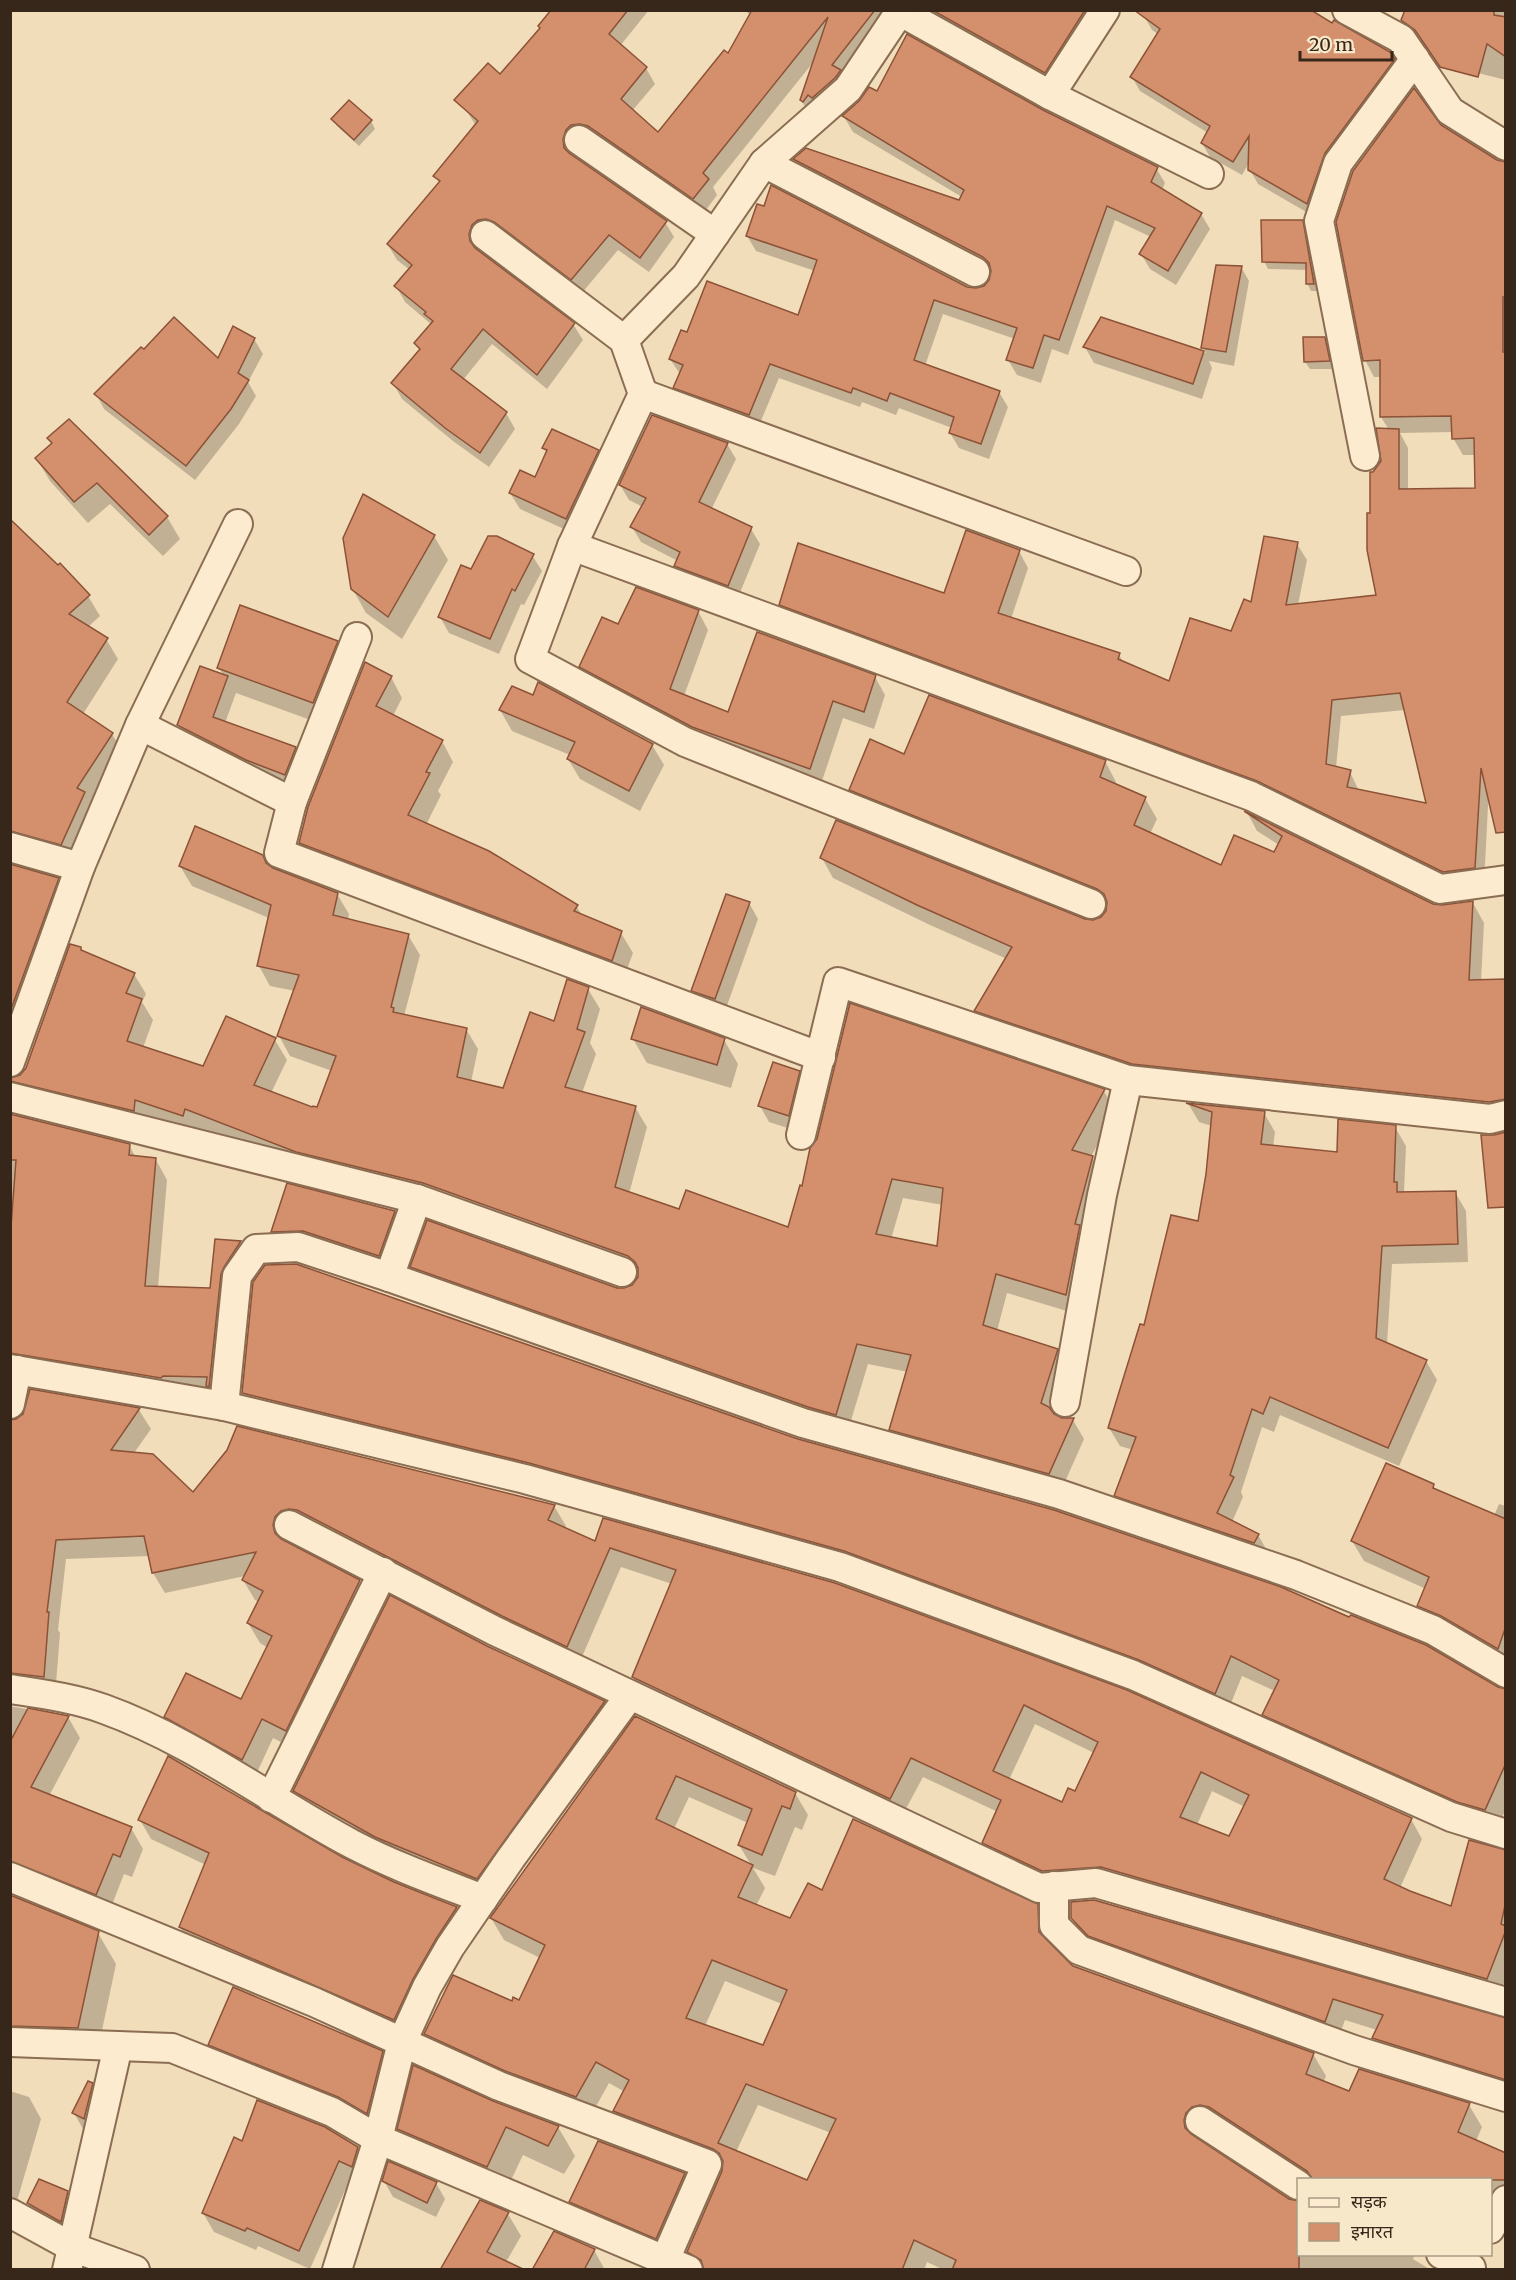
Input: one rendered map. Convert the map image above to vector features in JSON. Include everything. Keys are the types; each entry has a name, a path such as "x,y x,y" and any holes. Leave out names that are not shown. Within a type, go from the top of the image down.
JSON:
{"street":[{"path":"1050,95 1105,10"},
{"path":"1347,10 1401,39 1450,111 1506,146"},
{"path":"624,340 686,276 764,163 848,89 901,11 1050,95 1209,174"},
{"path":"1365,456 1319,221 1338,163 1415,59"},
{"path":"579,140 715,234"},
{"path":"764,163 975,272"},
{"path":"485,235 624,340 643,394 572,546 530,658 685,742 1091,904"},
{"path":"643,394 1126,571"},
{"path":"10,1062 80,867 140,725 238,524"},
{"path":"572,546 1251,796 1440,889 1506,880"},
{"path":"357,637 292,802 279,853 821,1057"},
{"path":"140,725 292,802"},
{"path":"10,847 80,867"},
{"path":"801,1135 838,982 1128,1080 1490,1119 1506,1115"},
{"path":"1065,1402 1102,1195 1128,1080"},
{"path":"10,1097 417,1199 622,1272"},
{"path":"389,1276 417,1199"},
{"path":"224,1406 237,1276 256,1249 298,1247 389,1276 803,1423 1059,1494 1296,1575 1433,1630 1506,1673"},
{"path":"10,1404 14,1370 224,1406 525,1479 840,1567 1133,1675 1451,1817 1506,1834"},
{"path":"289,1525 495,1631 1040,1888 1096,1883 1506,2002"},
{"path":"271,1798 383,1572"},
{"path":"10,1689 66,1698 104,1709 171,1738 353,1844 390,1863 483,1899"},
{"path":"337,2270 378,2139 402,2042 427,1987 450,1947 511,1858 630,1695"},
{"path":"10,1877 314,2002 499,2086 707,2164 676,2265 378,2139 332,2112 172,2048 10,2042"},
{"path":"1054,1886 1054,1925 1079,1950 1354,2050 1506,2097"},
{"path":"70,2258 118,2046"},
{"path":"1200,2121 1297,2184"},
{"path":"1492,2227 1506,2200"},
{"path":"10,2213 70,2258 135,2270"},
{"path":"1447,2256 1473,2264"}],"building":[{"path":"551,10 628,10 609,34 647,67 621,99 658,132 724,50 728,53 752,10 875,10 832,65 841,70 835,78 812,98 808,95 803,102 800,100 828,17 703,173 709,179 693,199 588,126 571,125 566,130 563,139 564,148 569,153 667,221 640,258 609,235 571,280 494,222 486,219 478,220 472,225 469,234 470,241 475,248 575,323 537,375 483,329 451,369 507,412 480,453 445,428 391,383 420,349 414,343 433,321 424,314 426,312 394,286 412,265 387,244 440,181 433,176 478,121 454,100 488,63 500,74 540,28 538,26"},
{"path":"932,10 1085,10 1045,73"},
{"path":"1134,10 1311,10 1332,23 1334,20 1390,52 1395,59 1325,153 1307,204 1248,170 1249,136 1233,162 1201,143 1210,126 1130,77 1160,29"},
{"path":"1405,10 1494,10 1494,15 1506,17 1506,57 1487,44 1478,77 1440,67 1415,30 1401,20"},
{"path":"907,34 1043,110 1158,167 1151,182 1202,213 1168,271 1139,254 1155,228 1107,206 1059,340 1044,335 1033,368 1006,360 1017,328 934,300 914,360 1000,391 981,444 949,433 954,417 890,393 887,401 853,388 851,393 770,364 749,415 673,388 683,365 669,359 681,330 687,332 707,281 798,315 817,260 746,236 757,204 764,206 771,185 967,287 984,286 989,280 991,271 989,263 983,257 793,159 806,148 959,200 964,190 842,116 859,101 869,87 877,91"},
{"path":"1414,88 1441,125 1497,160 1506,162 1506,297 1503,297 1503,352 1506,352 1506,832 1496,833 1481,768 1475,868 1443,872 1257,781 779,605 798,543 944,593 966,530 1020,550 998,613 1120,653 1118,659 1169,681 1190,618 1231,631 1244,599 1251,602 1264,536 1298,542 1286,605 1376,595 1367,550 1367,513 1370,513 1370,472 1373,472 1381,461 1376,428 1399,429 1399,489 1475,488 1474,438 1452,439 1451,416 1380,417 1380,360 1363,361 1336,222 1353,171","holes":["1400,693 1426,803 1347,787 1351,770 1326,764 1332,700"]},
{"path":"349,100 372,120 354,140 331,119"},
{"path":"1261,220 1303,220 1314,284 1306,284 1306,263 1262,262"},
{"path":"1216,265 1242,266 1226,352 1201,348"},
{"path":"174,317 218,358 233,326 255,338 238,373 249,380 231,409 186,466 94,394 141,347 144,349"},
{"path":"1101,317 1204,351 1193,384 1083,347"},
{"path":"1303,337 1325,337 1330,361 1304,362"},
{"path":"652,415 728,443 699,502 752,527 728,586 674,566 680,552 630,527 646,498 619,485"},
{"path":"69,419 168,516 149,535 97,483 74,502 35,458 52,443 47,438"},
{"path":"552,429 599,450 566,519 509,493 520,470 535,477 547,450 542,448"},
{"path":"363,494 435,535 388,617 351,589 343,538"},
{"path":"10,519 58,565 60,563 90,595 69,614 108,638 67,702 113,733 77,788 85,792 61,845 10,831"},
{"path":"488,536 497,536 534,554 515,591 512,589 490,639 438,617 461,565 471,569"},
{"path":"636,587 699,610 670,689 728,712 757,632 876,675 864,712 833,701 810,769 692,727 579,667 602,617 618,624"},
{"path":"240,605 338,641 313,703 217,668"},
{"path":"365,662 392,676 376,706 443,740 426,772 430,773 408,815 489,851 578,905 574,911 622,931 612,961 299,843 308,807"},
{"path":"200,666 228,676 213,717 296,747 285,775 246,760 177,725"},
{"path":"538,682 653,744 629,791 567,759 575,742 499,710 512,686 533,695"},
{"path":"929,695 1106,760 1100,777 1146,797 1134,825 1221,865 1234,835 1274,852 1282,836 1244,811 1433,904 1473,901 1469,980 1506,979 1506,1099 1489,1102 1132,1064 974,1011 1012,947 917,905 820,858 836,820 1085,919 1093,920 1101,917 1106,911 1107,902 1104,894 1097,889 849,790 870,739 904,754"},
{"path":"195,826 263,855 266,863 273,868 338,893 333,915 409,934 391,1007 394,1008 393,1012 467,1028 457,1077 503,1088 530,1012 554,1021 567,979 589,987 577,1029 585,1032 565,1087 636,1106 615,1187 679,1209 686,1190 788,1227 800,1185 802,1186 810,1148 817,1139 850,1003 1105,1089 1072,1150 1093,1156 1075,1224 1080,1225 1066,1295 996,1274 983,1325 1058,1349 1041,1403 1062,1418 1074,1418 1049,1474 889,1430 911,1355 857,1344 836,1415 808,1407 410,1267 427,1220 617,1288 632,1285 638,1277 638,1268 628,1256 423,1183 296,1152 185,1109 183,1116 135,1100 134,1111 10,1081 10,1078 20,1075 26,1068 70,944 135,973 126,993 142,999 127,1041 203,1066 226,1016 276,1038 254,1085 317,1107 336,1056 277,1036 299,975 257,966 271,905 179,866","holes":["892,1179 943,1188 937,1246 876,1234"]},
{"path":"10,864 59,878 10,1012"},
{"path":"726,894 750,902 715,999 691,991"},
{"path":"641,1007 725,1038 717,1065 631,1039"},
{"path":"773,1062 800,1071 789,1116 758,1106"},
{"path":"1186,1103 1265,1111 1261,1144 1337,1152 1338,1119 1396,1125 1394,1182 1397,1182 1397,1192 1456,1191 1458,1244 1382,1246 1376,1338 1427,1360 1388,1448 1270,1397 1263,1414 1252,1409 1230,1475 1234,1477 1217,1513 1259,1534 1254,1543 1114,1496 1136,1437 1108,1428 1140,1324 1144,1325 1171,1215 1198,1221 1206,1174 1212,1112"},
{"path":"10,1114 130,1144 129,1155 156,1158 145,1286 210,1288 215,1239 241,1241 221,1274 209,1387 206,1386 207,1377 163,1376 161,1378 10,1353 10,1240 16,1160 10,1160"},
{"path":"1506,1132 1506,1207 1488,1208 1481,1135"},
{"path":"287,1183 395,1211 379,1256 303,1231 271,1232"},
{"path":"296,1264 798,1439 1054,1510 1281,1587 1349,1617 1351,1615 1426,1645 1498,1687 1506,1689 1506,1763 1485,1810 1457,1802 1262,1715 1279,1680 1231,1656 1215,1694 1139,1660 844,1551 529,1463 242,1393 253,1282 265,1265"},
{"path":"30,1389 140,1408 111,1450 153,1454 193,1492 227,1450 237,1426 555,1505 548,1520 595,1541 603,1518 835,1583 1127,1690 1412,1818 1384,1879 1410,1891 1451,1906 1469,1840 1506,1850 1506,1901 1501,1924 1506,1926 1506,1930 1487,1979 1101,1867 1042,1871 982,1843 1001,1800 911,1758 890,1799 632,1677 676,1570 610,1548 567,1647 297,1510 281,1511 275,1517 273,1525 275,1533 281,1539 360,1580 286,1731 262,1719 242,1760 164,1717 186,1673 241,1699 272,1636 247,1623 263,1591 242,1580 256,1552 152,1573 144,1536 56,1540 47,1612 49,1612 44,1677 10,1673 10,1420 23,1414","holes":["1024,1705 1098,1742 1075,1791 1068,1788 1062,1802 993,1771","1201,1772 1249,1795 1229,1836 1180,1817"]},
{"path":"1386,1463 1434,1484 1433,1488 1506,1519 1506,1626 1498,1649 1441,1616 1417,1606 1429,1577 1351,1541"},
{"path":"390,1595 487,1646 605,1701 477,1879 375,1837 293,1791"},
{"path":"28,1708 69,1716 31,1787 132,1827 120,1857 113,1854 96,1895 10,1861 10,1742"},
{"path":"635,1716 796,1792 790,1809 782,1806 762,1855 738,1845 752,1809 676,1776 656,1819 753,1865 738,1897 790,1918 808,1883 822,1890 853,1819 1038,1904 1039,1932 1073,1966 1314,2053 1306,2074 1349,2091 1359,2069 1470,2103 1458,2132 1506,2153 1506,2180 1492,2180 1492,2178 1312,2178 1307,2171 1209,2107 1200,2105 1192,2107 1186,2113 1185,2128 1191,2134 1289,2199 1297,2201 1299,2270 952,2270 956,2260 914,2240 902,2270 704,2270 701,2260 687,2252 722,2171 723,2161 719,2153 613,2111 629,2080 596,2062 576,2097 505,2071 424,2034 453,1975 512,2001 513,1997 519,2000 545,1945 490,1918","holes":["712,1960 787,1990 763,2045 686,2018","746,2084 836,2119 807,2180 718,2143"]},
{"path":"168,1756 344,1858 394,1882 457,1907 413,1979 394,2020 179,1927 209,1853 138,1820"},
{"path":"10,1895 99,1931 78,2028 10,2026"},
{"path":"1094,1900 1506,2018 1506,2080 1372,2038 1383,2015 1333,1999 1325,2022 1088,1936 1071,1918 1071,1902"},
{"path":"233,1987 383,2051 367,2114 338,2097 208,2045"},
{"path":"413,2065 493,2101 559,2126 548,2146 506,2127 487,2167 397,2129"},
{"path":"88,2081 93,2083 84,2119 72,2113"},
{"path":"257,2100 325,2127 358,2147 352,2167 339,2161 299,2251 247,2228 245,2231 202,2213 234,2137 242,2141"},
{"path":"598,2141 685,2173 656,2239 569,2202"},
{"path":"388,2161 437,2182 427,2203 382,2181"},
{"path":"39,2179 68,2191 61,2222 27,2203"},
{"path":"480,2200 509,2212 487,2252 525,2270 440,2270"},
{"path":"554,2231 595,2249 584,2270 532,2270"}]}
